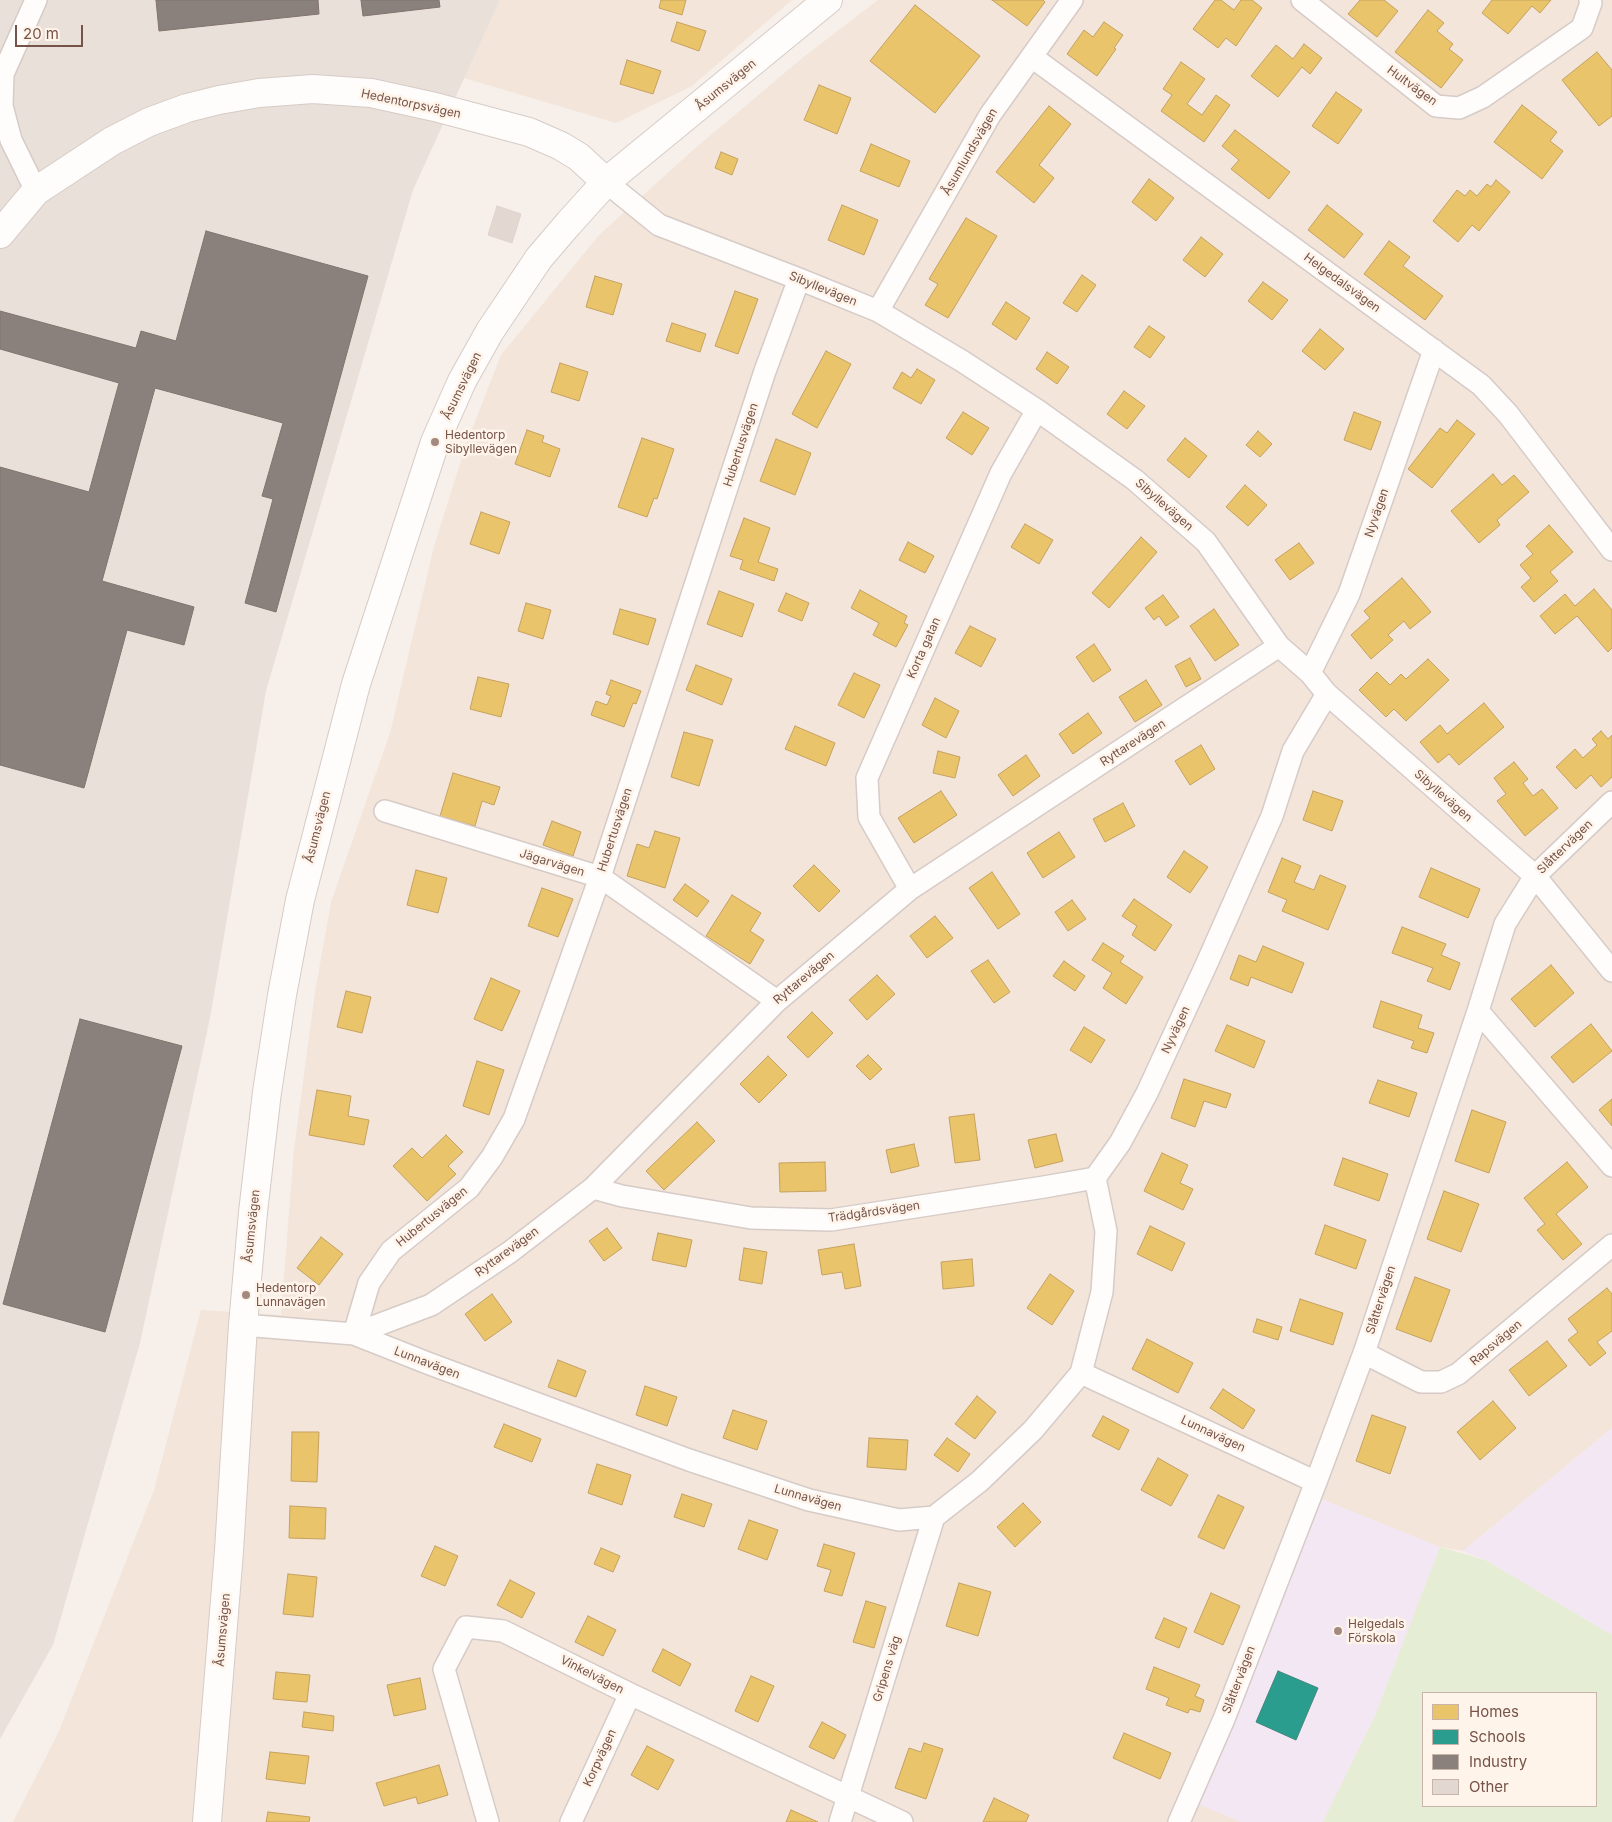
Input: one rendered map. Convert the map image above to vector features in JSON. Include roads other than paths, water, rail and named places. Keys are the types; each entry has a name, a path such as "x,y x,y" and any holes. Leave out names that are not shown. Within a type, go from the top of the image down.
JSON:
{"street":[{"path":"36,0 3,74 2,106 11,140 36,191"},
{"name":"Åsumsvägen","path":"207,1822 229,1551 243,1325 253,1212 266,1101 282,995 300,900 347,716 367,648 435,442 462,381 490,331 539,258 569,223 606,182 828,0"},
{"name":"Åsumlundsvägen","path":"878,311 990,115 1072,0"},
{"name":"Hultvägen","path":"1302,0 1436,106 1459,108 1483,97 1582,28 1591,3 1590,0"},
{"name":"Helgedalsvägen","path":"1032,57 1434,350 1480,386 1508,414 1612,550"},
{"name":"Hedentorpsvägen","path":"0,234 36,191 112,141 149,122 187,108 219,100 313,89 372,93 435,107 529,132 561,146 580,157 606,182"},
{"name":"Sibyllevägen","path":"606,182 659,225 878,311 962,361 1037,410 1136,480 1206,542 1279,646 1310,673 1327,694 1534,876 1612,970"},
{"name":"Hubertusvägen","path":"354,1334 369,1283 391,1251 469,1188 492,1157 514,1119 600,877 765,371 799,279"},
{"name":"Nyvägen","path":"1310,673 1348,594 1434,350"},
{"name":"Korta gatan","path":"910,889 869,817 867,778 1001,473 1037,410"},
{"name":"Ryttarevägen","path":"354,1334 431,1304 510,1252 593,1188 777,1001 910,889 1279,646"},
{"name":"Nyvägen","path":"1095,1178 1120,1143 1147,1093 1272,816 1293,751 1327,694"},
{"name":"Slåttervägen","path":"1179,1822 1224,1719 1364,1353 1478,1011 1505,924 1534,876 1612,802"},
{"name":"Jägarvägen","path":"385,811 600,877 777,1001"},
{"path":"1478,1011 1612,1166"},
{"path":"934,1516 980,1480 1033,1430 1081,1373 1102,1292 1106,1231 1095,1178"},
{"name":"Trädgårdsvägen","path":"593,1188 622,1196 751,1218 831,1220 1095,1178"},
{"name":"Rapsvägen","path":"1364,1353 1421,1382 1441,1382 1458,1374 1612,1245"},
{"name":"Lunnavägen","path":"243,1325 354,1334 689,1460 809,1500 900,1520 934,1516"},
{"name":"Lunnavägen","path":"1081,1373 1316,1482"},
{"name":"Gripens väg","path":"840,1822 934,1516"},
{"name":"Vinkelvägen","path":"488,1822 444,1669 466,1627 503,1631 630,1694 902,1822"},
{"name":"Korpvägen","path":"571,1822 630,1694"}],"place":[{"name":"Hedentorp Sibyllevägen","path":"435,442"},
{"name":"Hedentorp Lunnavägen","path":"246,1295"},
{"name":"Helgedals Förskola","path":"1338,1631"}]}
